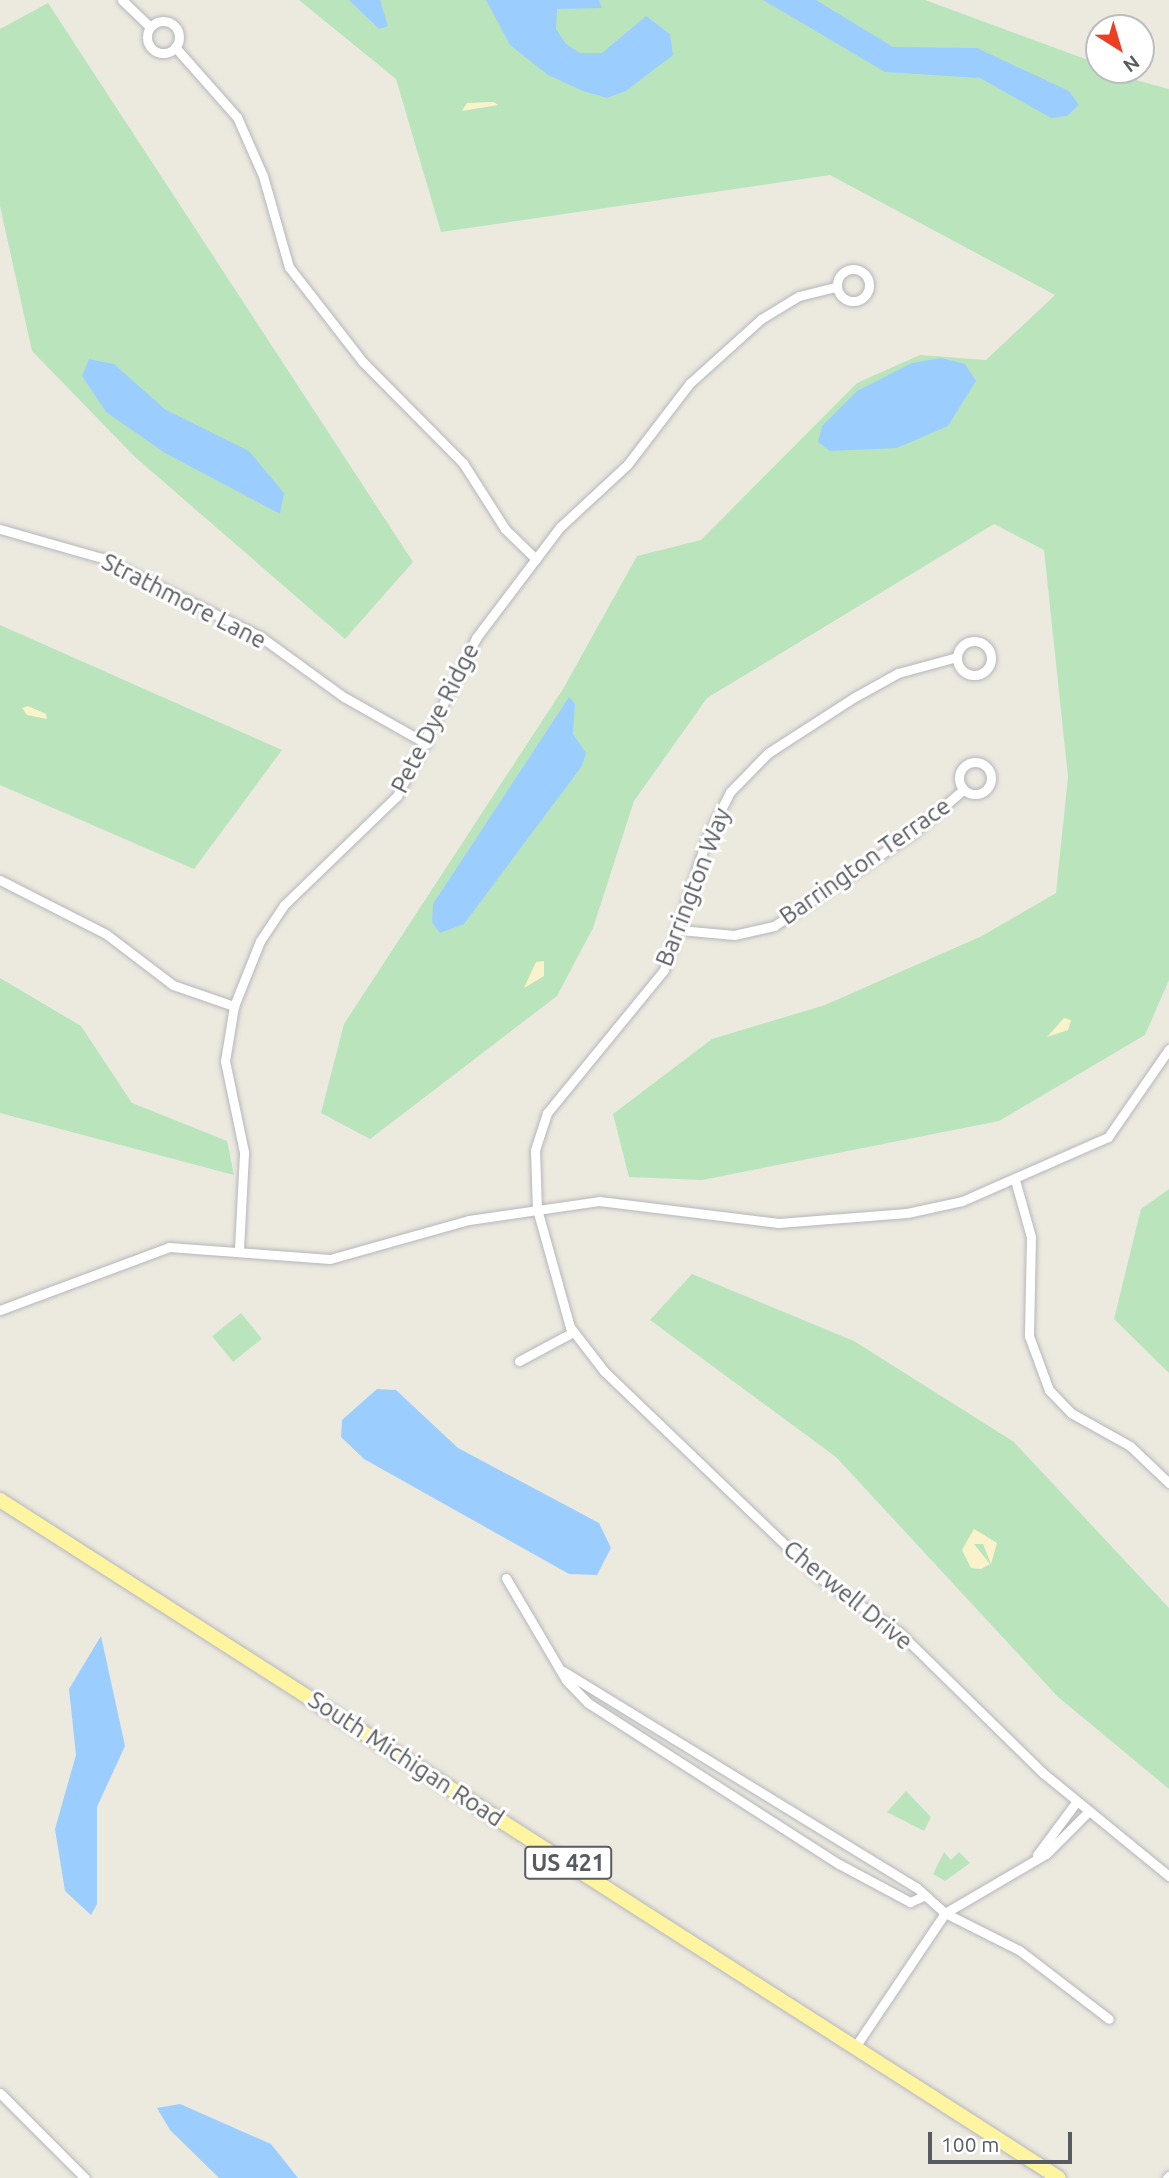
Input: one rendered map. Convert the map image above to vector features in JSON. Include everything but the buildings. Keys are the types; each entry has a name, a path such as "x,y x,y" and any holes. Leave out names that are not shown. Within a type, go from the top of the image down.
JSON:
{"main road":[{"name":"South Michigan Road","path":"0,1500 1059,2178"}],"street":[{"path":"122,0 150,27 174,26 175,47 237,117 263,176 289,267 363,362 463,463 505,529 536,559"},
{"path":"150,27 146,37 153,51 175,47"},
{"name":"Pete Dye Ridge","path":"239,1249 244,1152 225,1061 234,1006 260,941 284,905 397,796 427,744 476,638 560,527 627,465 690,383 761,319 799,296 836,287"},
{"name":"Strathmore Lane","path":"0,529 102,558 261,637 337,693 427,744"},
{"name":"Barrington Way","path":"537,1209 535,1150 547,1113 664,970 681,930 708,835 751,768 864,691 898,673 957,657"},
{"name":"Barrington Terrace","path":"681,930 734,935 774,926 913,833 964,789"},
{"path":"0,880 106,934 173,985 234,1006"},
{"path":"0,1310 154,1250 239,1249 273,1257 347,1257 469,1220 599,1201 779,1223 836,1220 940,1206 1015,1180 1108,1137 1169,1049"},
{"path":"1015,1180 1031,1237 1029,1336 1049,1390 1071,1413 1130,1446 1169,1483"},
{"name":"Cherwell Drive","path":"537,1209 573,1332 604,1371 818,1577 899,1632 1077,1801 1169,1876"},
{"path":"519,1362 573,1332"},
{"path":"506,1578 576,1693 640,1738 773,1821 910,1902 921,1897"},
{"path":"563,1671 649,1721 916,1887 921,1897 946,1913 1019,1950 1109,2020"},
{"path":"640,1738 649,1721"},
{"path":"1037,1855 1077,1801"},
{"path":"773,1821 783,1806"},
{"path":"855,2047 946,1913 1060,1843 1089,1811"},
{"path":"0,2093 85,2178"}],"green space":[{"path":"299,0 925,0 1085,59 1085,84 1151,84 1169,89 1169,980 1145,1035 999,1121 702,1180 629,1177 613,1114 712,1039 825,1005 982,936 1056,893 1068,777 1044,550 994,524 707,698 634,801 593,928 557,996 370,1139 321,1113 344,1024 563,689 637,556 701,540 857,383 920,355 986,360 1055,295 830,175 441,232 396,79"},
{"path":"48,3 413,562 345,639 135,457 32,351 0,206 0,29"},
{"path":"0,625 282,750 194,869 0,785"},
{"path":"0,978 81,1026 132,1103 227,1141 234,1175 0,1113"},
{"path":"1169,1189 1169,1373 1114,1319 1141,1209"},
{"path":"692,1274 854,1341 1014,1442 1169,1608 1169,1789 1058,1697 836,1457 650,1320"},
{"path":"241,1313 262,1339 233,1362 212,1336"},
{"path":"906,1791 931,1817 924,1831 887,1812"},
{"path":"944,1852 951,1860 959,1852 970,1863 945,1881 933,1874"}],"sand":[{"path":"494,102 498,105 462,111 467,103"},
{"path":"28,706 46,714 47,719 27,715 22,708"},
{"path":"544,961 544,976 524,988 536,962"},
{"path":"1064,1018 1071,1020 1068,1030 1047,1037"},
{"path":"974,1529 997,1543 991,1564 983,1544 974,1544 990,1564 981,1569 971,1568 962,1550"}],"water":[{"path":"349,0 380,0 388,26 379,29"},
{"path":"486,0 599,0 602,8 557,9 556,29 566,44 580,53 602,53 646,16 670,34 673,55 626,91 607,98 583,91 548,75 510,45"},
{"path":"763,0 816,0 893,47 977,48 1069,91 1079,105 1067,116 1051,118 980,78 885,72"},
{"path":"941,358 965,364 976,381 948,426 897,448 830,451 818,442 822,426 857,391 912,363"},
{"path":"89,359 114,364 166,410 249,451 284,493 280,514 165,453 106,412 82,376"},
{"path":"569,697 575,704 573,734 586,753 582,766 464,924 440,933 432,922 433,904"},
{"path":"377,1389 396,1390 458,1448 599,1523 611,1548 597,1575 569,1574 364,1459 341,1437 342,1420"},
{"path":"101,1636 125,1746 97,1807 97,1904 91,1915 65,1891 55,1829 76,1755 69,1689"},
{"path":"180,2104 271,2144 298,2178 219,2178 170,2130 157,2108"}]}
